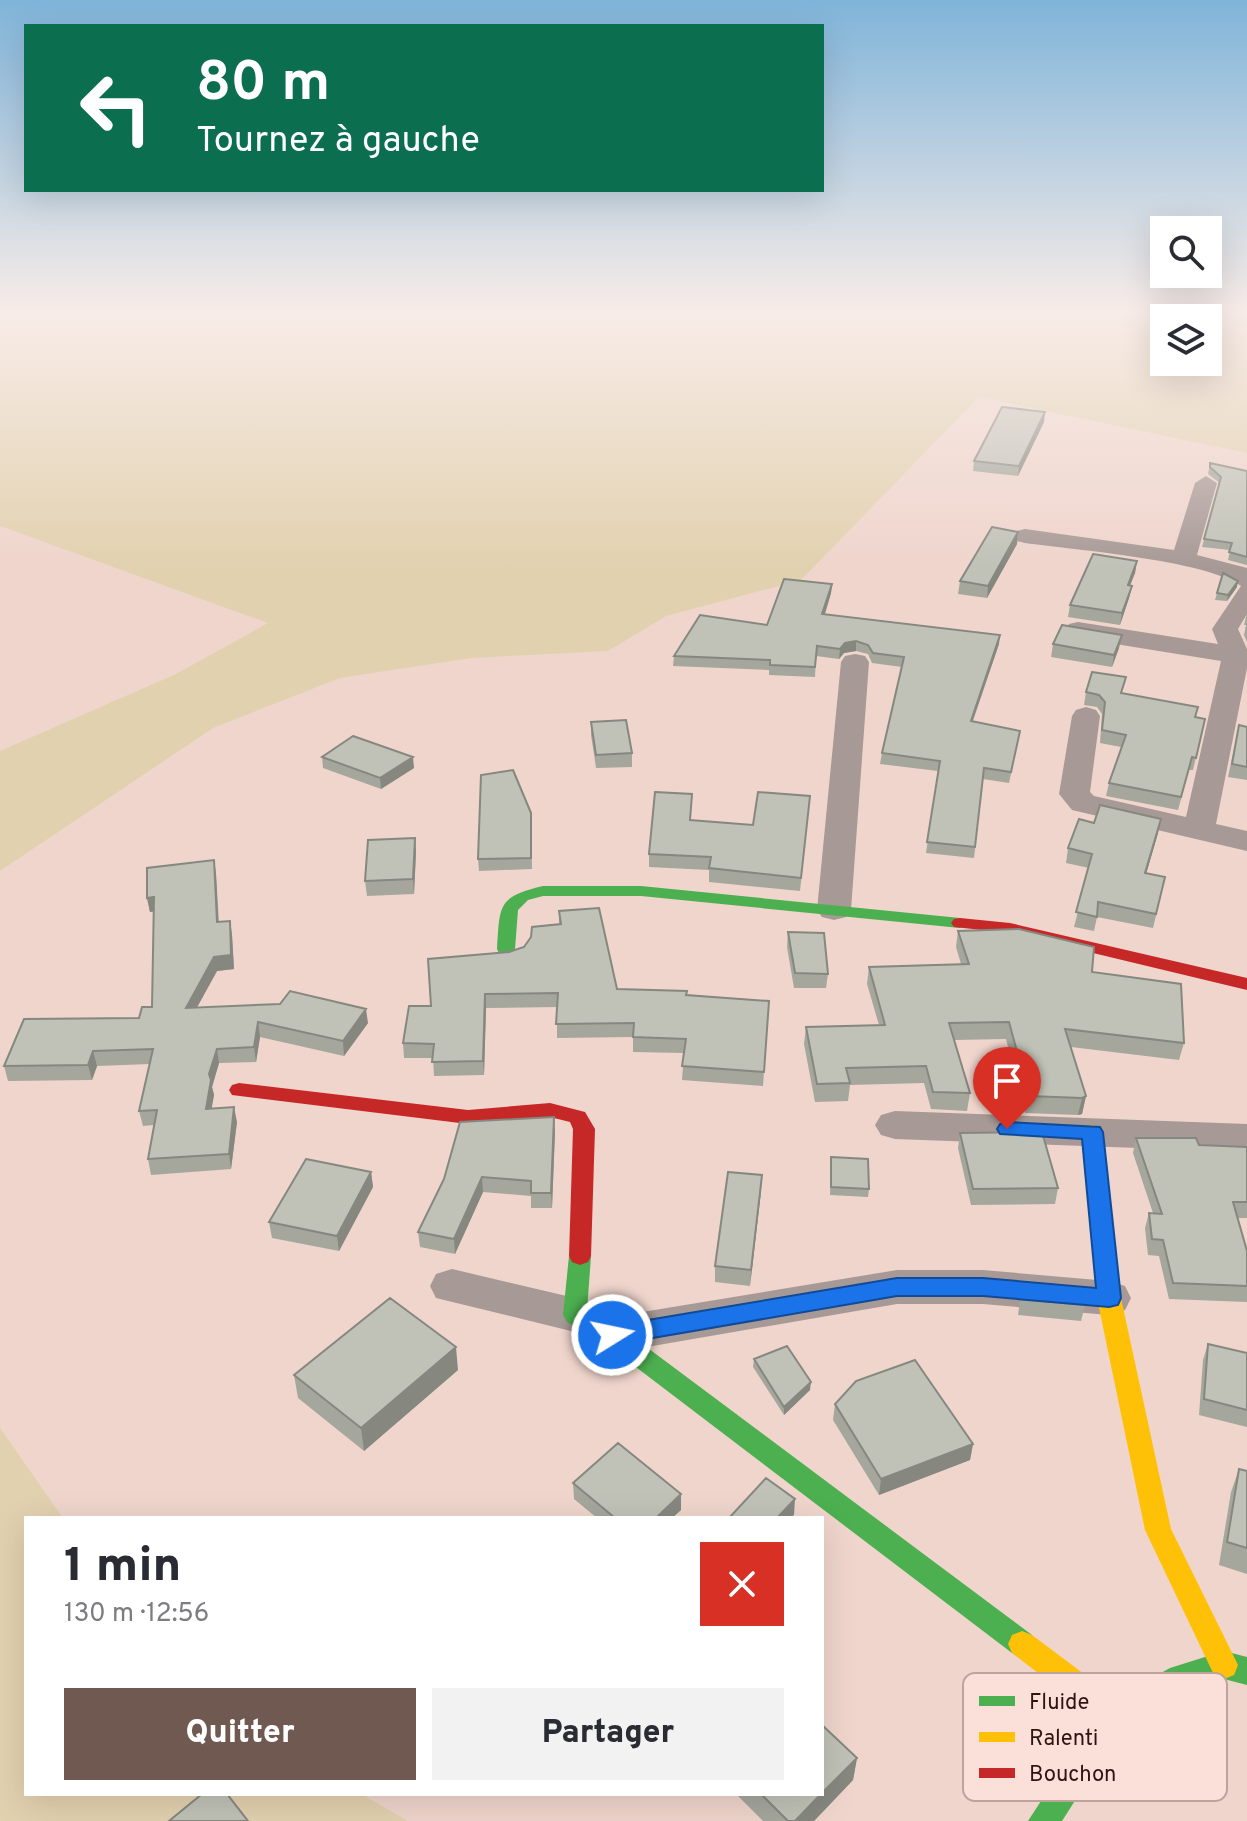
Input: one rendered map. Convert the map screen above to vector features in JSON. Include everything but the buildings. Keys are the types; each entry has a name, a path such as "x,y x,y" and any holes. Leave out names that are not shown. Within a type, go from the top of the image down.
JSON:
{"street":[{"path":"1184,559 1206,483"},
{"path":"1025,536 1184,559 1242,574 1247,580"},
{"path":"1199,832 1242,656 1225,629 1247,592"},
{"path":"1067,628 1242,656"},
{"path":"834,910 855,662"},
{"path":"1086,716 1074,794 1083,803 1247,841"},
{"path":"506,949 509,909 522,896 543,891 641,891 1010,928 1247,984"},
{"path":"239,1090 468,1117 550,1110 578,1117 584,1129 580,1271 593,1325"},
{"path":"895,1125 1247,1138"},
{"path":"1092,1132 1109,1298 1158,1530 1224,1665"},
{"path":"452,1286 593,1325 1059,1673"},
{"path":"593,1325 897,1287 983,1287 1109,1298"},
{"path":"1197,1673 1224,1665 1247,1671"},
{"path":"1044,1821 1057,1801"}],"shaded area":[{"path":"0,398 978,398 801,580 666,616 608,651 471,658 340,678 213,728 0,871 0,751 176,674 268,623 0,526"},
{"path":"984,398 1247,398 1247,453"},
{"path":"0,1428 62,1516 24,1516 24,1796 364,1796 408,1821 0,1821"}],"traffic: fast":[{"path":"506,949 509,909 522,896 543,891 641,891 960,923"},
{"path":"580,1256 575,1315 612,1335 1022,1644"},
{"path":"1197,1673 1224,1665 1247,1671"},
{"path":"1044,1821 1057,1801"}],"traffic: slow":[{"path":"1092,1132 1109,1298 1158,1530 1224,1665"},
{"path":"1022,1644 1060,1673"}],"traffic: jam":[{"path":"960,923 1010,928 1247,984"},
{"path":"239,1090 468,1117 550,1110 578,1117 584,1129 580,1256"}],"route":[{"path":"612,1335 897,1287 983,1287 1109,1298 1092,1132 1007,1129"}]}
